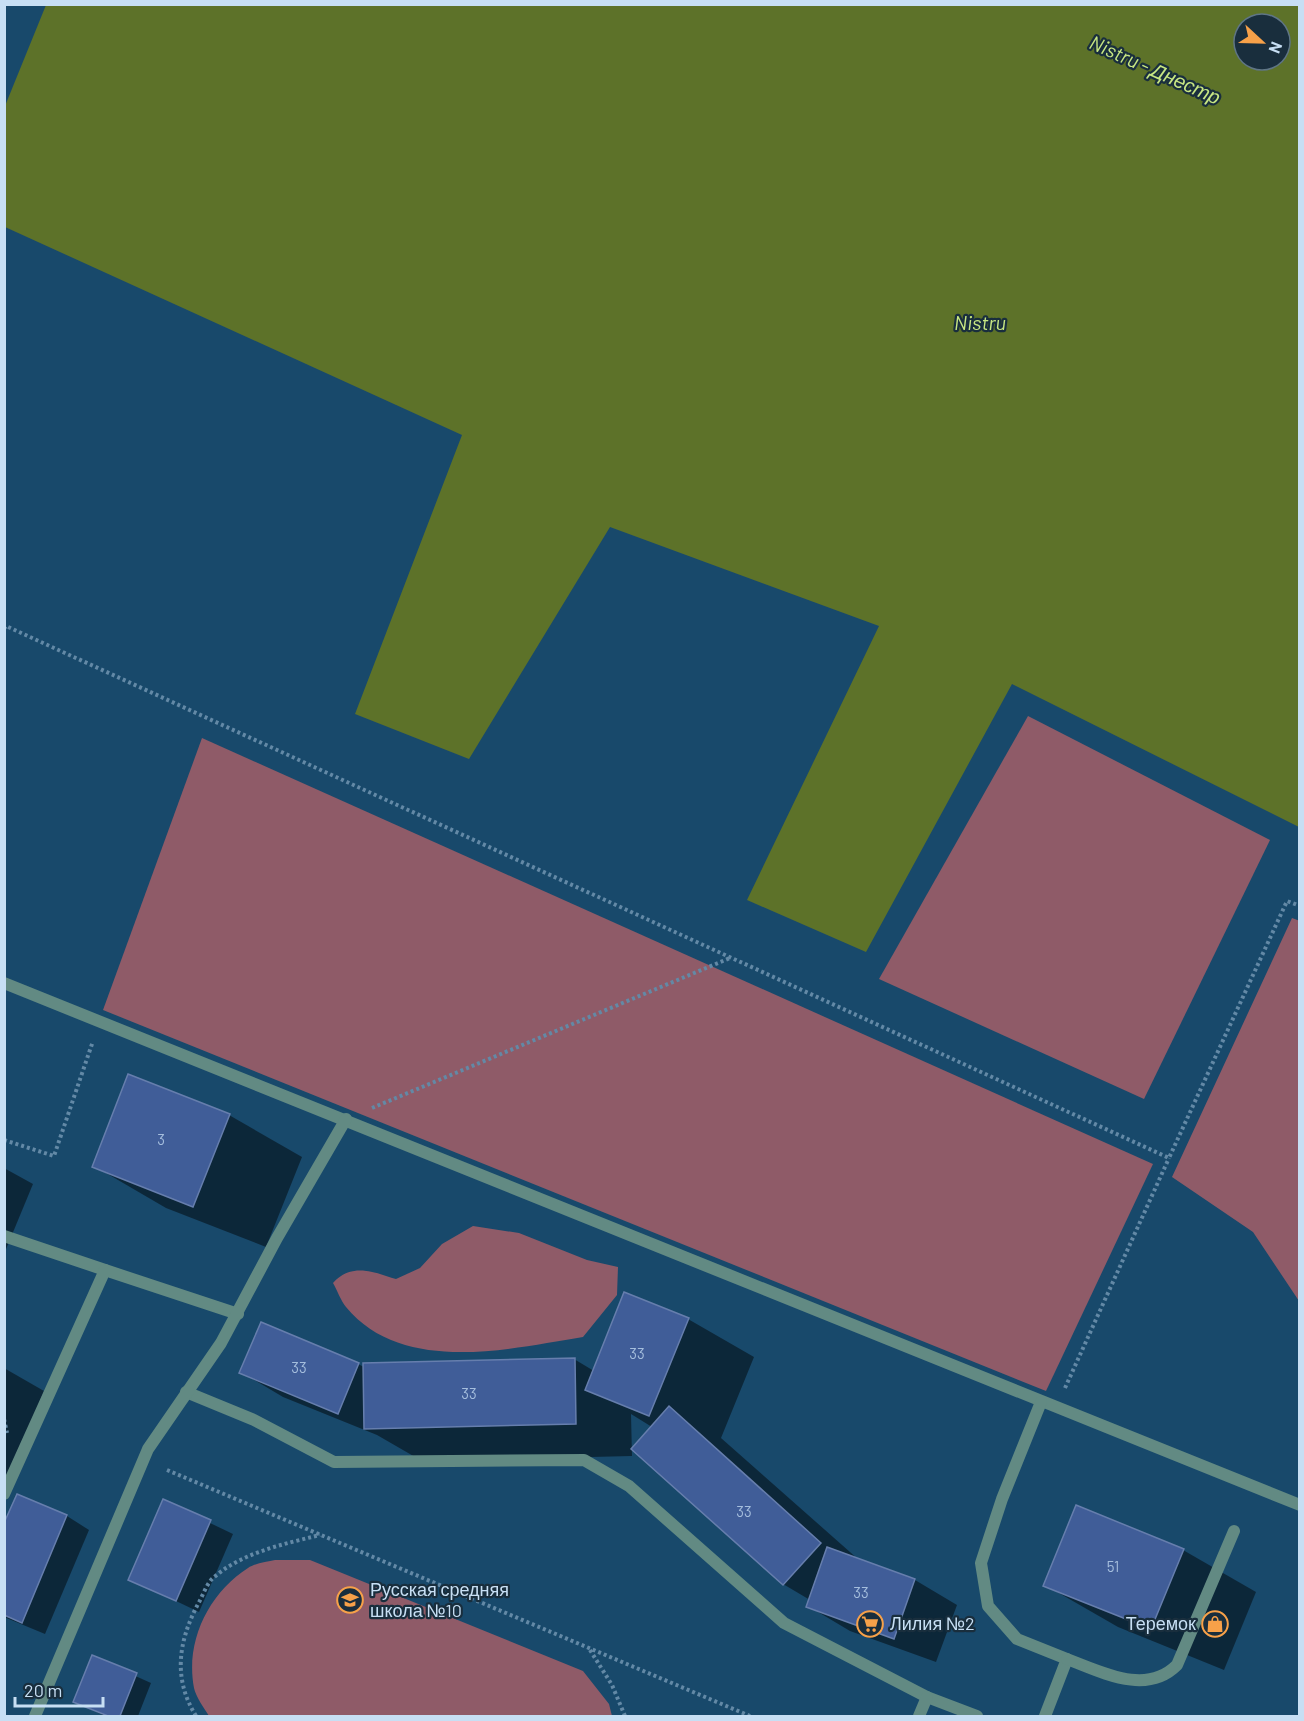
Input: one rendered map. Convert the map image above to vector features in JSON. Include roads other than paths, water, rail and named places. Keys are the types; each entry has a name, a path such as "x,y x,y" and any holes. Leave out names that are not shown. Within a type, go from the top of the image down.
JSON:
{"street":[{"path":"4,982 99,1023 346,1119 1299,1505"},
{"path":"34,1716 148,1449 238,1314 277,1239 346,1119"},
{"path":"4,1236 238,1314"},
{"path":"4,1494 105,1270"},
{"path":"186,1392 254,1420 334,1462 584,1460 629,1486 784,1623 927,1697 977,1716"},
{"path":"1041,1402 1002,1499 981,1563 988,1606 1017,1639 1123,1679 1148,1680 1166,1676 1178,1665 1234,1531"},
{"path":"1045,1716 1067,1659"},
{"path":"919,1716 927,1697"}],"water":[{"name":"Nistru","path":"5,5 1299,5 1299,827 1012,684 866,952 747,900 879,626 610,527 469,759 355,714 462,435 5,227"}],"place":[{"name":"Русская средняя школа №10","path":"350,1600"},
{"name":"Лилия №2","path":"870,1624"},
{"name":"Теремок","path":"1215,1624"}],"water label":[{"name":"Nistru - Днестр","path":"1155,70"}]}
